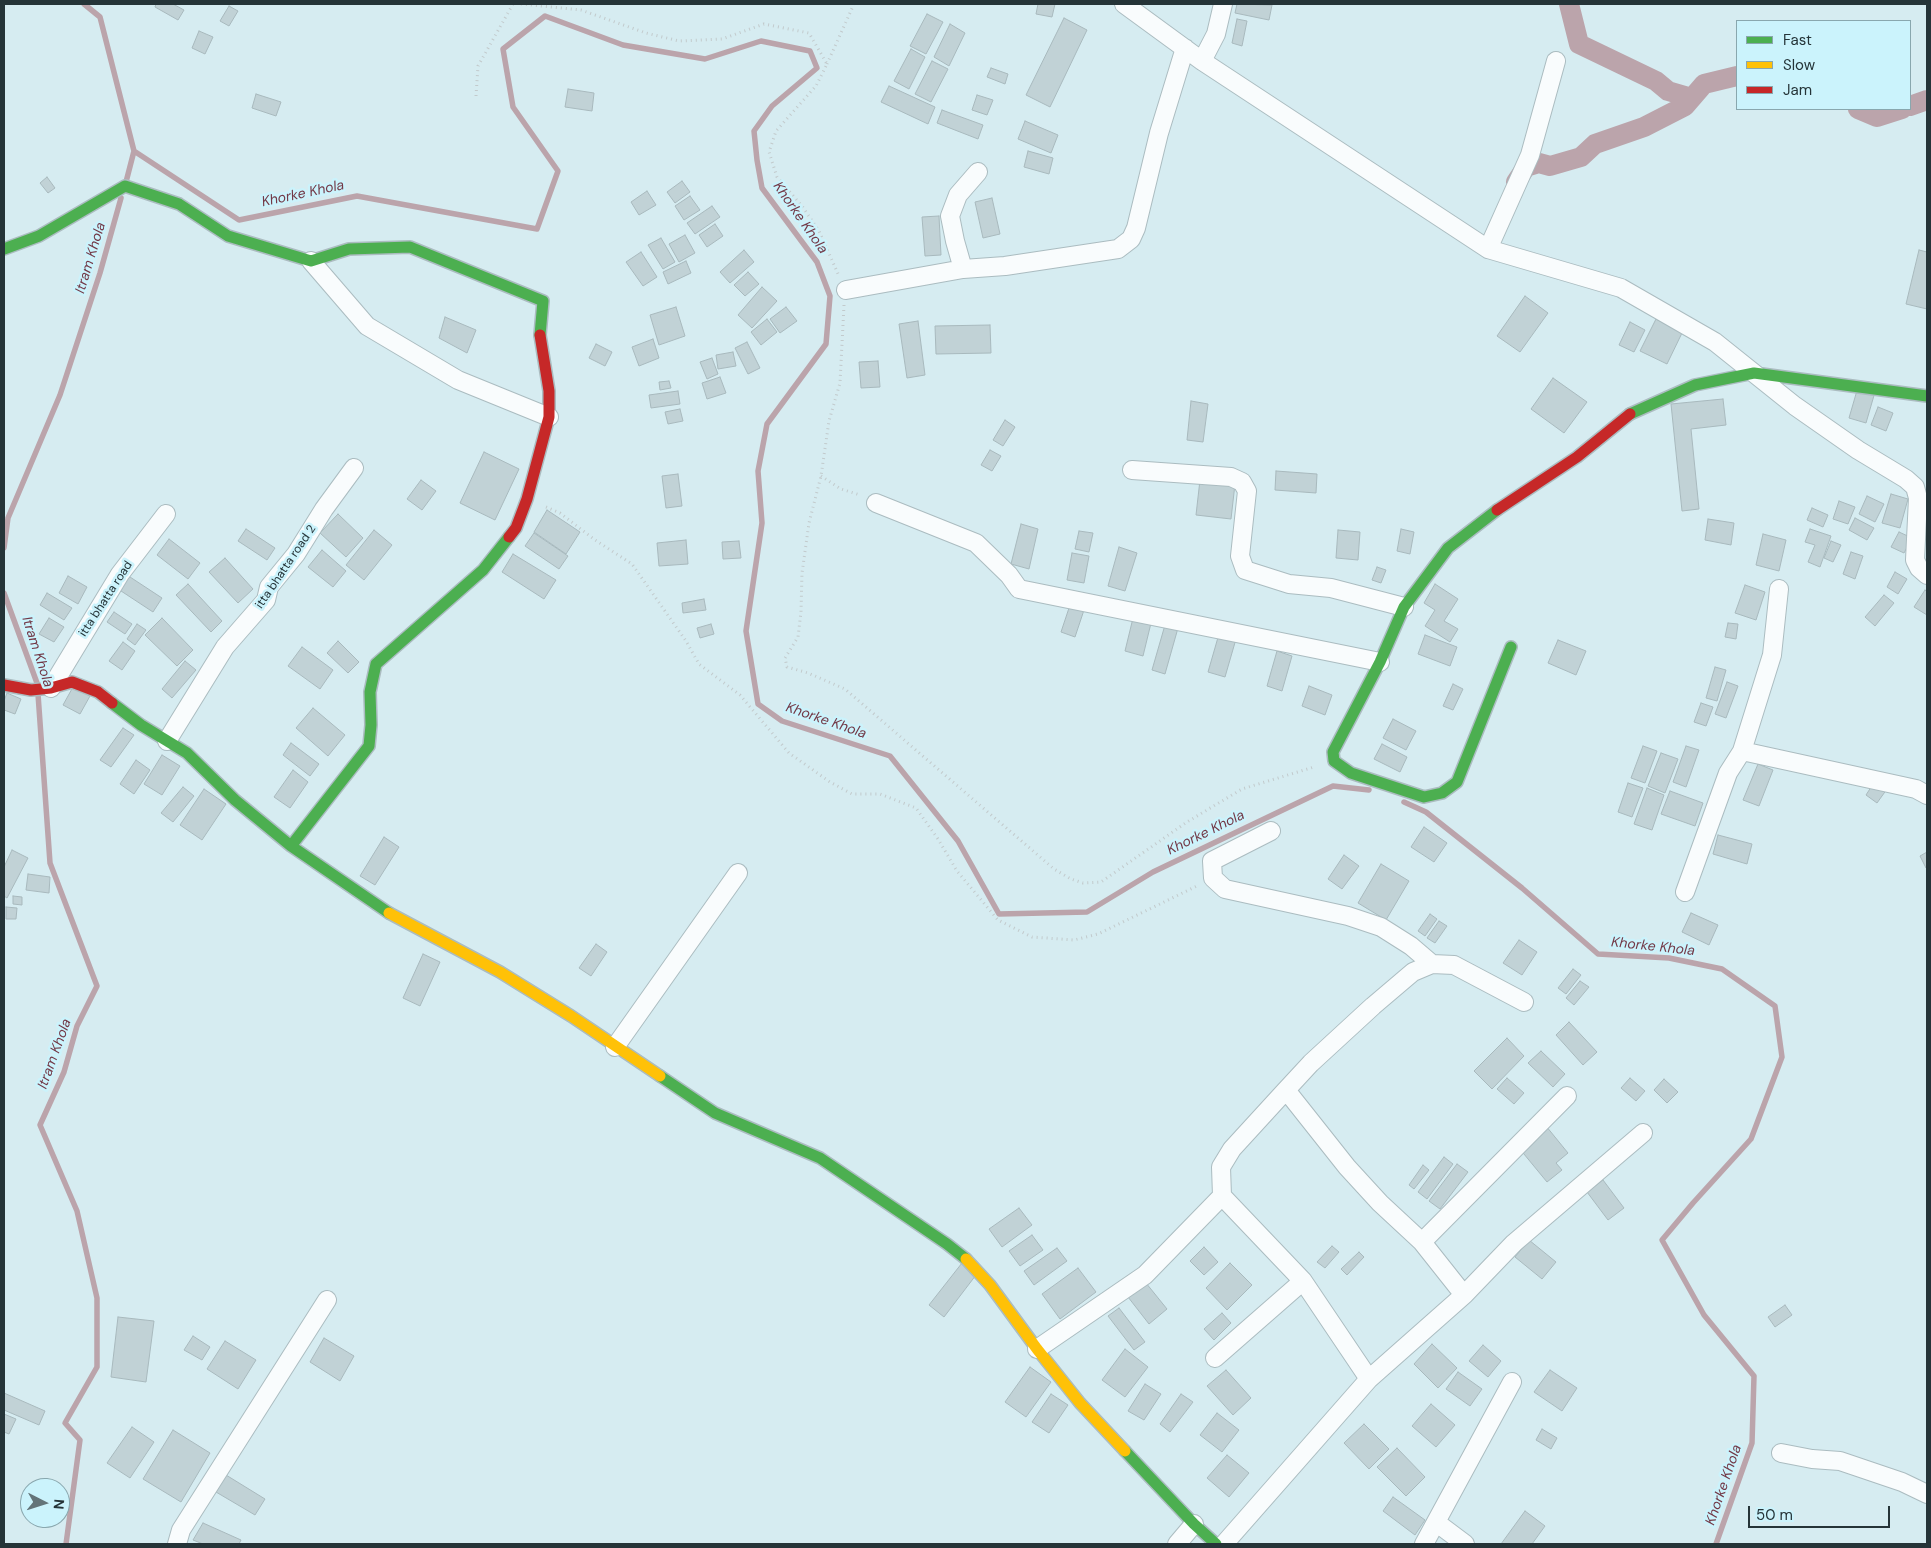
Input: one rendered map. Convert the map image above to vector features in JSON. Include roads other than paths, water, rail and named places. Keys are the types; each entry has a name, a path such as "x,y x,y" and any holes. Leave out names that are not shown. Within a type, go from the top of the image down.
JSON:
{"street":[{"path":"1124,4 1202,61 1488,249 1621,288 1715,342 1794,406 1858,450 1906,479 1915,487 1918,498 1915,560 1919,568 1927,575"},
{"path":"1202,61 1216,34 1223,4"},
{"path":"846,290 963,269 1005,266 1118,249 1131,239 1136,228 1159,133 1185,48"},
{"path":"1488,249 1530,155 1556,61"},
{"path":"963,269 950,216 958,195 978,172"},
{"path":"4,249 39,236 125,186 179,204 228,236 311,261 367,326 458,380 549,417"},
{"path":"291,846 369,746 371,725 370,692 376,664 483,570 516,528 527,499 549,417 549,391 540,341 543,301 410,247 349,249 311,261"},
{"path":"1511,647 1457,782 1442,792 1424,797 1351,773 1334,760 1333,752 1380,662 1404,606 1448,548 1513,498 1577,457 1629,414 1695,385 1754,373 1926,390"},
{"name":"itta bhatta road 2","path":"167,741 225,647 266,600 269,587 296,554 324,509 354,468"},
{"path":"1132,470 1231,477 1242,482 1247,491 1240,556 1245,570 1289,584 1331,588 1404,606"},
{"path":"876,503 976,543 1009,575 1019,589 1380,662"},
{"name":"itta bhatta road","path":"51,688 120,574 166,514"},
{"path":"1685,892 1728,773 1742,751 1772,655 1779,589"},
{"path":"4,685 31,690 51,688 72,682 83,684 98,692 141,725 187,753 235,800 291,846 381,909 500,972 571,1016 715,1113 820,1158 966,1258 990,1285 1037,1350 1080,1403 1194,1524 1216,1544"},
{"path":"1742,751 1916,789 1927,795"},
{"path":"1271,831 1212,861 1213,878 1225,889 1348,916 1381,927 1411,946 1432,964"},
{"path":"615,1047 738,874"},
{"path":"1369,1379 1303,1281 1222,1196 1222,1167 1232,1149 1311,1063 1379,1000 1413,972 1432,964 1454,965 1524,1002"},
{"path":"1286,1090 1347,1167 1380,1203 1422,1242 1464,1295"},
{"path":"1422,1242 1567,1096"},
{"path":"1224,1544 1369,1379 1464,1295 1514,1243 1643,1132"},
{"path":"1037,1350 1145,1275 1222,1196"},
{"path":"1216,1358 1303,1281"},
{"path":"177,1544 181,1530 327,1300"},
{"path":"1424,1544 1512,1382"},
{"path":"1781,1453 1812,1459 1840,1461 1902,1482 1927,1494"},
{"path":"1437,1523 1465,1544"},
{"path":"1177,1544 1194,1524"}],"waterway":[{"name":"Itram Khola","path":"84,4 100,17 134,151 126,182"},
{"path":"1569,4 1579,44 1656,81 1668,91 1692,98"},
{"name":"Khorke Khola","path":"134,151 239,220 357,196 537,229 558,171 513,107 503,49 545,16 623,45 705,59 761,41 810,51 817,68 772,106 754,131 762,188 817,262 830,296 826,344 767,424 758,471 762,523 746,631 758,704 782,721 890,756 958,841 999,914 1087,912 1153,872 1333,786 1369,790"},
{"path":"1516,182 1526,167 1539,163 1550,166 1581,157 1595,144 1644,127 1685,106 1704,84 1736,76"},
{"path":"1911,106 1927,100"},
{"path":"1860,110 1877,117 1899,110"},
{"name":"Itram Khola","path":"4,548 8,518 60,395 100,273 121,198"},
{"name":"Itram Khola","path":"4,593 37,683"},
{"name":"Itram Khola","path":"38,694 50,863 97,986 77,1026 64,1072 40,1125 77,1211 97,1298 97,1367 65,1423 80,1440 66,1544"},
{"name":"Khorke Khola","path":"1404,802 1426,812 1522,888 1598,954 1669,958 1722,969 1775,1006 1782,1057 1751,1139 1662,1240 1704,1315 1754,1376 1752,1443 1716,1544"}]}
